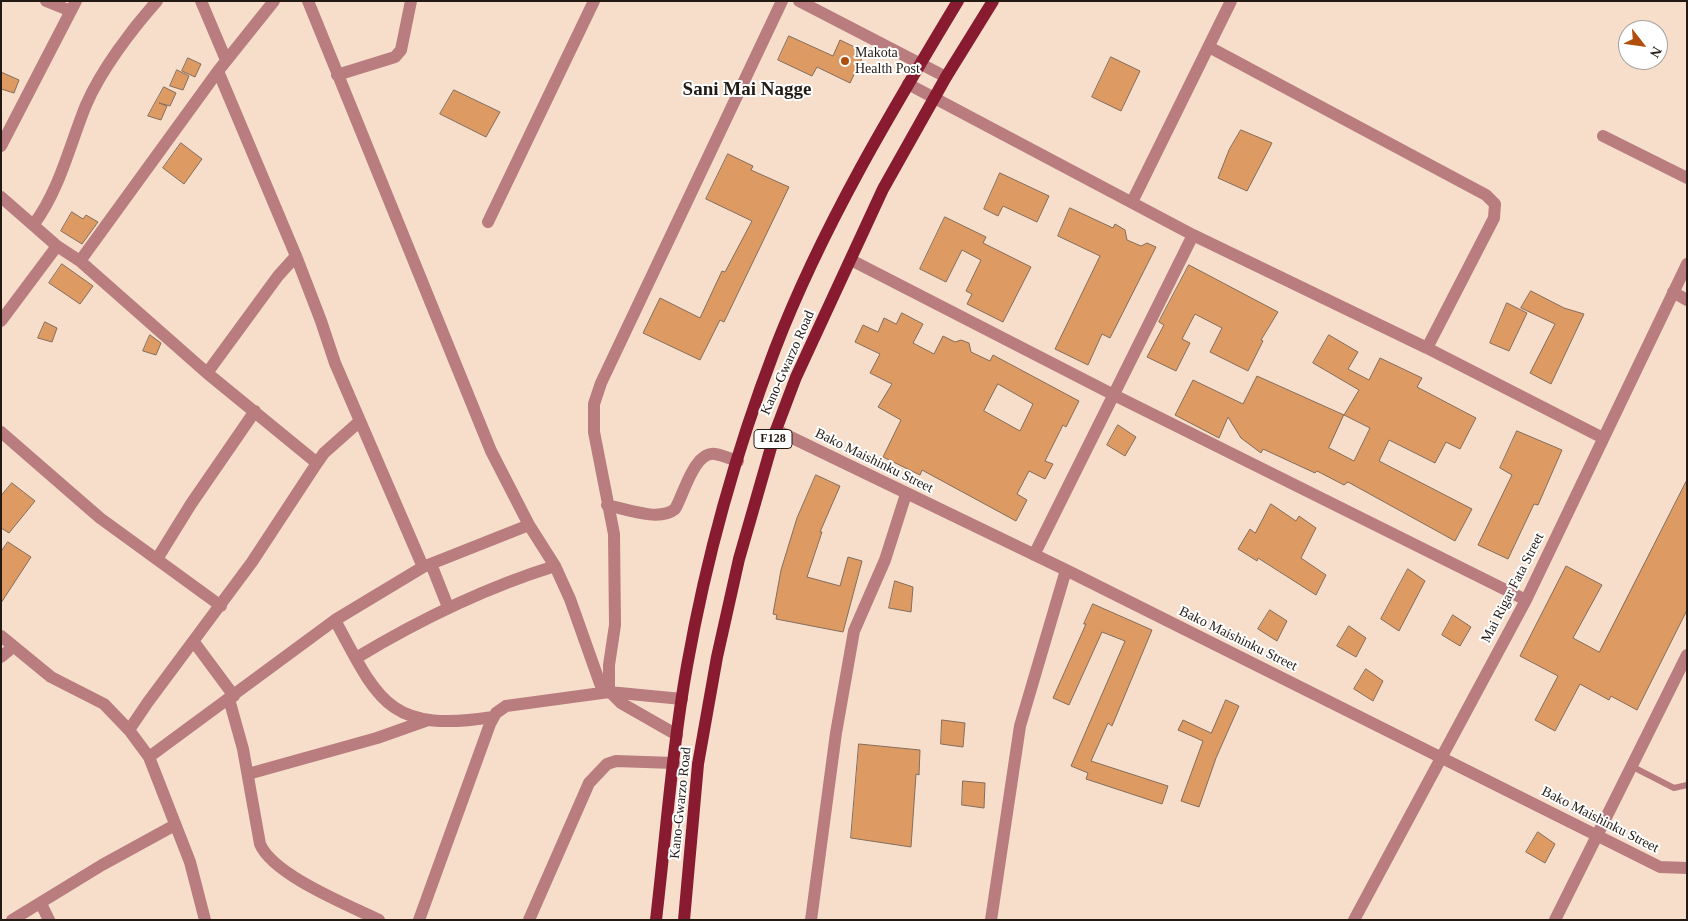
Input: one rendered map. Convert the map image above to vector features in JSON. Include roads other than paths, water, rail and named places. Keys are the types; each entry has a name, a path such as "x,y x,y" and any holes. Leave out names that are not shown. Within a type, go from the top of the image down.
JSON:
{"main road":[{"name":"Kano-Gwarzo Road","path":"656,920 662,852 682,699 701,599 738,461 775,350 795,301 825,237 908,84 958,1"},
{"name":"Kano-Gwarzo Road","path":"684,920 698,764 739,559 776,430 796,377 882,189 946,77 993,1"}],"street":[{"path":"1,146 74,6 46,1"},
{"path":"34,224 49,198 87,103 122,45 157,1"},
{"path":"201,1 226,60"},
{"path":"80,261 226,60 274,1"},
{"path":"308,1 491,451 529,525 555,566 607,692 620,703 677,735"},
{"path":"337,75 395,58 402,50 411,1"},
{"path":"488,222 594,1"},
{"path":"607,692 615,625 614,534 594,432 594,404 601,383 782,1"},
{"path":"799,1 946,77"},
{"path":"1132,202 1231,1"},
{"path":"1209,47 1486,194 1495,204 1494,218 1427,348"},
{"path":"218,71 296,256 335,363 427,566 448,607"},
{"path":"908,84 1193,235 1427,348 1603,438"},
{"path":"1603,136 1687,178"},
{"path":"1,197 57,246 80,261 207,373 317,463"},
{"path":"1034,555 1112,394 1193,235"},
{"path":"1,321 57,246"},
{"path":"207,373 278,276 296,256"},
{"path":"851,260 1112,394 1526,600"},
{"name":"Mai Rigar Fata Street","path":"1354,920 1526,600 1687,264"},
{"path":"1673,292 1687,300"},
{"path":"157,559 191,504 255,411"},
{"path":"129,730 221,606 324,453 360,421"},
{"name":"Bako Maishinku Street","path":"776,430 1066,570 1660,867 1687,868"},
{"path":"1,432 100,518 221,606"},
{"path":"607,505 660,515 669,514 675,509 697,463 703,455 713,454 738,461"},
{"path":"811,920 836,733 854,631 885,560 906,494"},
{"path":"149,757 336,620 427,566 529,525"},
{"path":"356,658 448,607 502,584 555,566"},
{"path":"991,920 1020,726 1066,570"},
{"path":"336,620 371,686 387,703 398,711 428,720 463,722 493,717"},
{"path":"1,636 51,677 104,704 129,730 149,757 190,862 206,920"},
{"path":"194,642 232,697 260,844 269,858 312,887 379,920"},
{"path":"1,658 13,647"},
{"path":"1555,920 1687,655"},
{"path":"419,920 493,717 506,706 607,692 682,699"},
{"path":"248,774 377,738 428,720"},
{"path":"529,920 580,801 598,771 607,764 616,761 674,763"},
{"path":"12,920 102,865 175,825"},
{"path":"41,904 50,920"}],"lane":[{"path":"1631,766 1674,788 1687,785"}],"place":[{"name":"Makota Health Post","path":"845,61"}],"district":[{"name":"Sani Mai Nagge","path":"747,90"}]}
